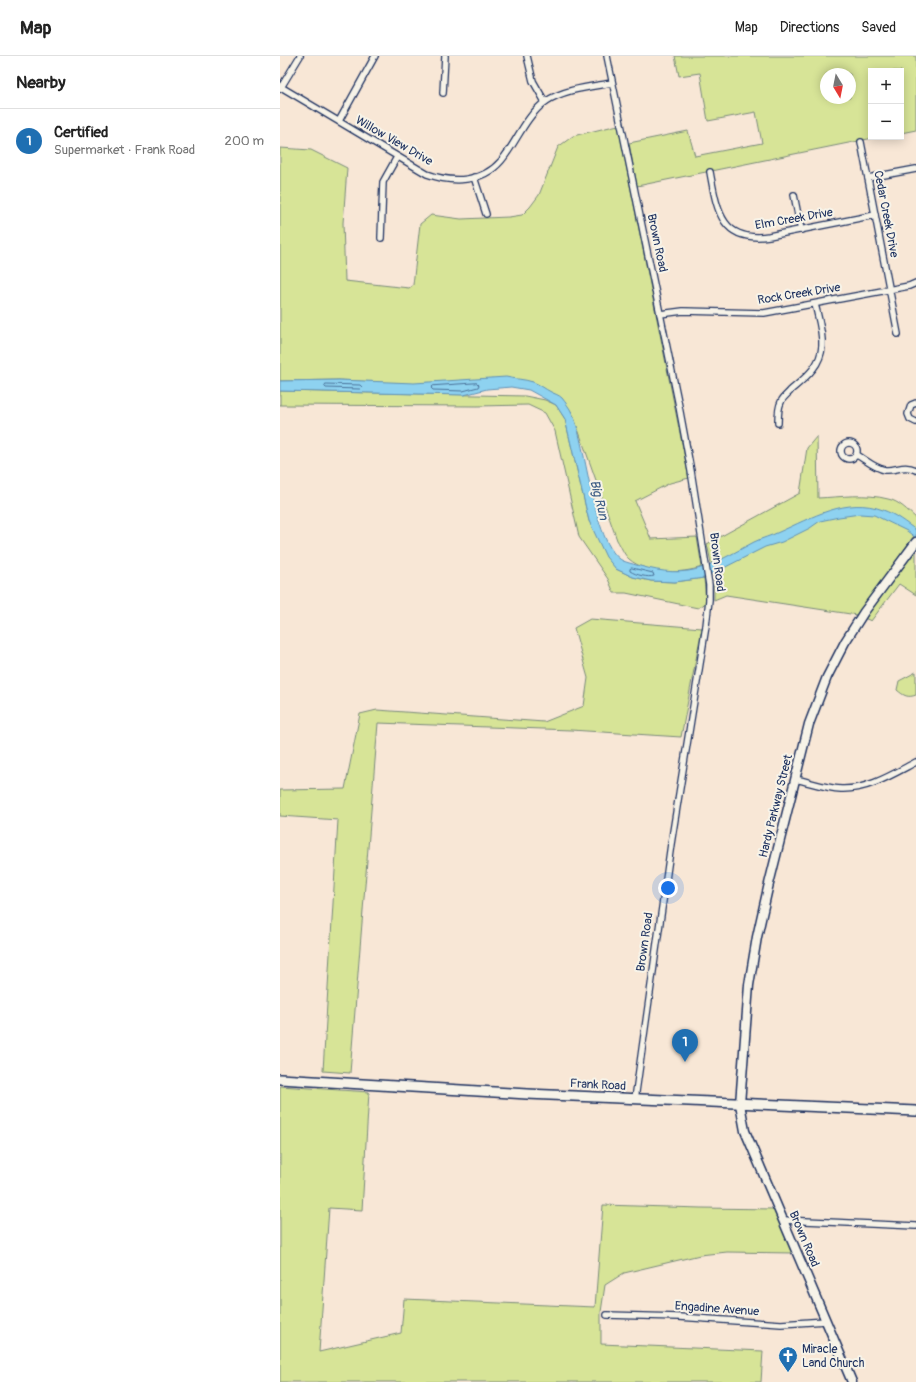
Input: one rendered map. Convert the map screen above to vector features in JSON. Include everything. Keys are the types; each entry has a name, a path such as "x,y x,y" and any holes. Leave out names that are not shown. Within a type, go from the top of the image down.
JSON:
{"main road":[{"name":"Hardy Parkway Street","path":"740,1104 747,1004 755,950 768,888 803,746 815,705 835,659 864,612 915,543"},
{"name":"Frank Road","path":"280,1079 635,1099 916,1111"},
{"name":"Brown Road","path":"740,1104 745,1131 852,1382"}],"street":[{"path":"280,88 300,56"},
{"path":"339,121 375,56"},
{"path":"443,93 445,56"},
{"path":"527,56 533,81 545,102"},
{"name":"Brown Road","path":"607,56 691,471 709,578 709,600 706,626 673,836 635,1099"},
{"name":"Willow View Drive","path":"280,88 339,121 427,174 438,178 460,180 474,178 500,162 531,114 545,102 560,94 612,83"},
{"name":"Cedar Creek Drive","path":"861,142 898,334"},
{"path":"381,238 383,182 397,157"},
{"path":"868,178 916,169"},
{"name":"Elm Creek Drive","path":"710,172 716,205 720,216 727,225 736,232 746,236 758,238 875,215"},
{"path":"474,178 486,214"},
{"path":"794,195 801,230"},
{"name":"Rock Creek Drive","path":"660,314 683,311 764,313 916,283"},
{"path":"778,423 780,402 811,372 821,356 822,338 815,304"},
{"path":"916,403 910,405 908,414 910,419 916,422"},
{"path":"857,455 875,467 886,470 909,467 916,470"},
{"path":"795,779 832,788 854,788 876,782 916,762"},
{"path":"783,1220 916,1226"},
{"name":"Engadine Avenue","path":"607,1315 679,1317 781,1324 826,1322"}],"green space":[{"path":"675,56 916,56 916,130 904,132 904,68 868,68 868,139 637,186 629,143 688,131 695,156 762,143 756,112 708,121 700,73 679,76"},
{"path":"618,125 689,478 670,483 635,501 651,539 697,537 702,567 684,571 664,572 645,568 636,564 627,557 617,540 572,412 532,382 414,384 339,380 280,381 280,148 311,150 347,168 343,223 345,281 409,288 413,285 420,224 431,215 461,219 522,215 539,195 558,147 573,136"},
{"path":"280,391 525,396 545,400 556,405 565,419 589,521 616,569 633,577 651,581 675,582 704,578 706,603 698,608 626,593 614,593 608,579 579,537 555,431 545,413 528,405 280,405"},
{"path":"817,436 818,498 871,496 892,500 916,518 916,533 857,615 726,595 714,600 714,576 707,544 800,493 807,448"},
{"path":"916,551 916,595 899,584 871,621 864,618"},
{"path":"590,619 702,628 681,737 571,730 378,723 350,1073 323,1071 338,820 280,816 280,790 345,789 360,714 377,710 544,722 584,706 588,678 574,628"},
{"path":"916,672 916,695 906,696 897,690 899,681"},
{"path":"280,1086 369,1092 362,1210 329,1208 319,1352 401,1333 404,1299 595,1307 603,1205 774,1209 793,1253 727,1252 700,1255 624,1273 605,1285 601,1312 601,1344 763,1351 761,1382 280,1382"}],"water":[{"path":"506,377 535,383 561,397 569,407 577,428 598,519 606,539 615,554 626,562 672,572 696,570 816,515 843,507 870,506 883,510 892,514 916,530 916,538 907,531 874,515 860,514 820,521 810,528 782,542 765,547 704,578 675,582 651,581 633,577 616,569 606,557 589,521 565,419 556,405 529,390 511,387 487,389 464,395 280,391 280,381 339,380 414,383"}],"place":[{"name":"Certified","path":"685,1062"},
{"name":"Miracle Land Church","path":"788,1373"}],"water label":[{"name":"Big Run","path":"599,500"}]}
